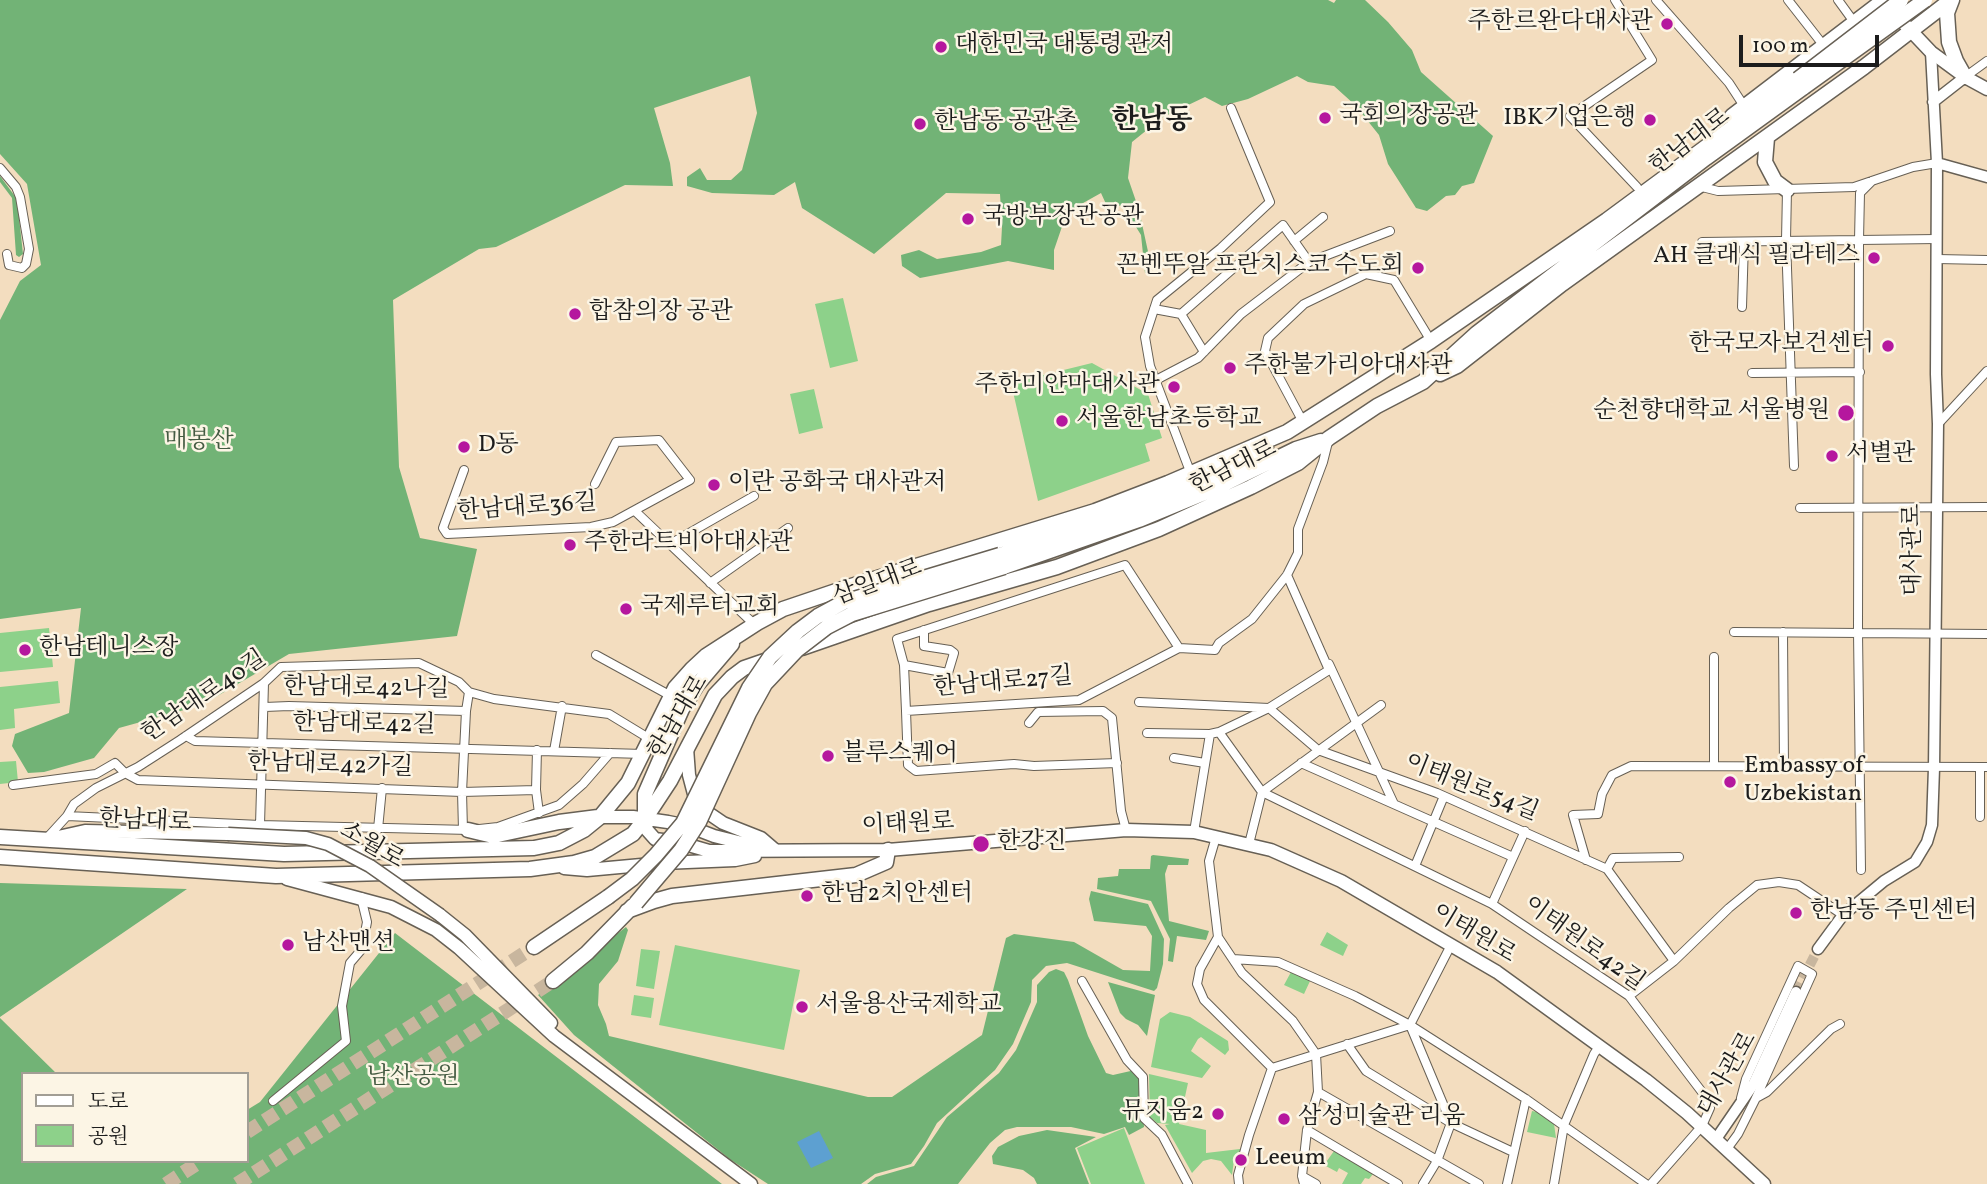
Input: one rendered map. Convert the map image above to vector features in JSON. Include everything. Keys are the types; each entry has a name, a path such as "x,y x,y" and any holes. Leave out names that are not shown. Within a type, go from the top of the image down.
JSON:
{"main road":[{"path":"1555,254 1603,212 1882,0 1931,52 1965,77 1987,89"},
{"name":"한남대로","path":"0,857 276,876 553,867 595,857 633,834 645,819 715,695 744,668 929,604 1058,567 1159,529 1298,463 1329,438 1377,406 1423,383 1487,326 1706,158 1901,0"},
{"name":"한남대로","path":"0,837 284,854 534,848 559,843 584,830 600,817 628,783 675,688 699,662 755,625 783,609 1095,511 1191,474 1287,432 1431,341 1801,83 1925,0"},
{"path":"1423,383 1457,366 1562,284 1767,138 1951,0"},
{"path":"1951,0 1947,13 1949,42 1965,77"},
{"path":"1839,33 1864,67"},
{"path":"1767,138 1765,162 1775,181 1787,190"},
{"name":"삼일대로","path":"553,981 587,953 632,907 681,850 693,831 765,684 797,650 827,627 852,614 1002,561 1207,480 1251,457 1287,432"},
{"name":"삼일대로","path":"534,947 608,898 640,871 683,823 748,688 770,657 818,616 844,602 1002,561 1139,520 1214,489 1296,449 1329,438"},
{"name":"한남대로","path":"645,819 645,794 682,709 697,685 739,635"},
{"path":"687,748 689,775 701,808 723,823 761,838 775,850"},
{"path":"466,830 493,836 559,822 600,817"},
{"name":"이태원로","path":"600,817 633,817 688,826 714,836 775,850"},
{"name":"이태원로","path":"645,819 647,830 655,839 709,851 888,850 1126,830 1194,832 1271,850 1341,881 1497,972 1600,1045 1702,1126 1764,1184"},
{"name":"소월로","path":"47,840 85,831 306,838 328,844 370,866 440,915 474,944 602,1072"},
{"path":"709,851 708,839 714,836"},
{"name":"이태원로","path":"553,867 587,870 735,860 775,850"},
{"path":"632,907 672,896 856,875 886,862 888,850"},
{"name":"소월로","path":"276,876 391,907 436,930 554,1036 751,1184"}],"street":[{"path":"1615,0 1652,60 1570,116 1637,187"},
{"path":"1656,0 1729,83 1744,106"},
{"path":"1788,0 1824,46"},
{"path":"1838,0 1854,22"},
{"name":"대사관로","path":"1818,949 1843,915 1884,881 1915,862 1927,842 1931,825 1938,424 1937,163 1931,52"},
{"path":"1933,102 1987,61"},
{"path":"1191,474 1150,366 1146,337 1157,300 1221,248 1270,202 1231,108"},
{"path":"1698,186 1718,191 1854,187 1913,167 1937,163 1987,177"},
{"path":"0,168 16,187 20,197 29,250 26,264 22,268 9,265 7,254"},
{"path":"1861,870 1858,632 1859,240 1860,192 1872,181"},
{"path":"1787,190 1794,466"},
{"path":"1294,241 1323,218"},
{"path":"1181,314 1283,225 1309,262"},
{"path":"1156,380 1198,358 1241,314 1309,262 1390,231"},
{"path":"1702,242 1937,239"},
{"path":"1742,307 1744,242"},
{"path":"1937,260 1987,260"},
{"name":"한남대로","path":"1303,422 1265,351 1268,338 1304,304 1366,274 1394,280 1431,341"},
{"path":"1154,309 1181,314 1204,352"},
{"path":"1938,424 1987,371"},
{"path":"1752,373 1860,372"},
{"path":"1180,648 1215,650 1219,643 1252,620 1287,575 1298,553 1298,529 1329,438"},
{"name":"한남대로36길","path":"464,470 443,528 447,534 590,527 613,522 690,480 659,440 617,442 595,484"},
{"path":"670,544 754,496"},
{"path":"1800,508 1987,506"},
{"path":"635,511 755,625"},
{"path":"710,583 788,528"},
{"name":"한남대로27길","path":"1125,565 1180,648 1079,700 906,711 904,665 897,639 1125,565"},
{"path":"1287,575 1394,804"},
{"path":"1147,733 1214,733 1269,708 1329,670 1308,619"},
{"name":"한남대로27길","path":"904,665 948,673 954,653 923,646 924,630"},
{"path":"1734,632 1987,634"},
{"path":"1783,632 1784,767"},
{"name":"한남대로","path":"596,655 671,696"},
{"path":"1714,657 1714,766"},
{"name":"한남대로40길","path":"47,840 74,804 186,736 264,683 281,667 419,663 459,682 470,692 494,699 609,714 650,739"},
{"name":"한남대로42길","path":"260,825 264,683"},
{"name":"한남대로42길","path":"466,830 463,792 466,711 470,692"},
{"path":"1139,702 1269,708 1318,750"},
{"path":"1249,844 1262,792 1381,705"},
{"path":"554,751 562,706"},
{"name":"한남대로42나길","path":"265,707 466,711"},
{"path":"1029,723 1038,712 1103,710 1112,718 1121,811 1126,830"},
{"path":"906,711 908,765 916,771 1014,764 1117,764"},
{"path":"1194,832 1205,763 1214,733"},
{"path":"1214,733 1262,792"},
{"name":"한남대로42길","path":"186,736 195,741 643,754"},
{"path":"537,750 536,790 540,813"},
{"name":"이태원로54길","path":"1318,750 1444,796 1606,869 1674,961"},
{"path":"67,816 378,829 466,830 498,827 559,805 610,753"},
{"path":"1174,758 1205,763"},
{"name":"한남대로42가길","path":"13,785 96,774 115,763 138,780 463,792 536,790"},
{"path":"1301,763 1513,857"},
{"path":"1586,860 1573,815 1598,814 1602,794 1612,775 1631,766 1983,767 1980,817"},
{"path":"378,829 382,788"},
{"name":"이태원로42길","path":"1262,792 1492,904 1629,996 1705,1096 1710,1108 1702,1126"},
{"path":"1416,866 1444,796"},
{"name":"이태원로42길","path":"1492,904 1525,831"},
{"path":"1216,837 1209,861 1219,937 1242,973 1293,1021 1316,1054 1318,1092 1307,1130 1303,1180 1316,1184"},
{"path":"1606,869 1613,858 1679,857"},
{"path":"1629,996 1674,961 1757,885 1779,882 1798,885 1843,915"},
{"path":"273,1101 346,1041 342,1006 350,963 362,949 367,922 361,897"},
{"path":"1219,937 1200,969 1197,984 1204,1000 1272,1068"},
{"path":"1272,1068 1410,1025 1451,945"},
{"path":"1233,959 1278,962 1410,1025 1526,1099 1648,1184 1702,1126"},
{"path":"1727,1149 1738,1134 1756,1098 1812,974 1798,966 1746,1079 1741,1101"},
{"path":"1083,981 1127,1060 1143,1077 1144,1118 1162,1135 1188,1184"},
{"name":"대사관로","path":"1716,1139 1753,1085 1796,992"},
{"path":"1756,1098 1766,1092 1831,1029 1840,1024"},
{"path":"1410,1025 1451,1123 1437,1161 1423,1184"},
{"path":"1347,1044 1366,1071 1451,1123 1513,1152"},
{"path":"1554,1184 1564,1125 1600,1045"},
{"path":"1239,1184 1238,1175 1249,1135 1272,1068"},
{"path":"1318,1092 1479,1184"},
{"path":"1507,1184 1526,1099"},
{"path":"1307,1130 1398,1184"}],"green space":[{"name":"매봉산","path":"0,0 1328,0 1334,3 1336,0 1365,0 1412,50 1421,72 1493,136 1474,183 1462,186 1455,195 1446,196 1427,211 1416,208 1388,164 1379,135 1355,105 1334,86 1308,82 1297,76 1248,99 1222,106 1205,97 1163,117 1132,142 1128,178 1139,210 1152,270 1145,273 1141,235 1123,206 1106,204 1101,193 1067,212 1054,250 1054,270 1008,261 920,278 902,266 901,255 919,250 937,259 981,252 1001,245 1000,194 946,193 874,254 802,208 795,182 774,195 712,193 687,186 687,177 700,168 707,180 731,180 742,170 757,113 750,76 654,108 670,163 673,186 625,185 496,247 479,249 393,300 399,467 420,538 477,549 457,636 289,654 202,705 119,728 94,758 44,772 28,773 12,746 15,734 69,713 81,608 0,619 0,320 20,281 41,265 27,184 0,154"},
{"path":"0,176 17,199 23,254 19,257 16,255 12,198 0,182"},
{"path":"843,298 858,361 830,368 815,304"},
{"path":"1092,363 1148,394 1162,438 1145,444 1150,461 1038,501 1011,383"},
{"path":"814,389 823,428 799,434 790,394"},
{"name":"한남테니스장","path":"49,628 53,667 0,672 0,633"},
{"name":"한남테니스장","path":"58,681 60,703 14,709 15,728 0,730 0,687"},
{"path":"16,761 18,782 0,784 0,762"},
{"path":"1153,855 1189,859 1188,865 1168,865 1165,874 1169,921 1209,931 1206,940 1177,936 1173,962 1168,961 1170,939 1151,901 1097,889 1098,878 1118,876 1119,869 1150,869"},
{"path":"0,883 187,889 0,1017"},
{"path":"1091,891 1148,904 1164,939 1163,964 1157,988 1154,991 1067,963 1046,966 1032,980 1031,1002 1013,1044 995,1070 937,1123 911,1164 875,1174 861,1184 768,1184 731,1160 574,1035 538,995 626,927 628,930 618,961 599,984 598,1005 609,1036 868,1097 892,1097 982,1035 1006,938 1014,934 1074,942 1123,970 1150,971 1152,936 1146,926 1094,921 1089,899"},
{"path":"1327,932 1348,945 1343,956 1320,945"},
{"name":"남산공원","path":"395,933 722,1184 0,1184 0,1018 55,1072 21,1072 21,1163 248,1163 248,1109 260,1102"},
{"path":"675,945 800,970 784,1050 659,1025"},
{"path":"641,949 660,951 654,989 636,986"},
{"path":"1056,969 1064,972 1068,980 1088,1036 1106,1073 1113,1075 1135,1070 1141,1079 1144,1127 1129,1135 1125,1127 1104,1134 1071,1127 1017,1127 1005,1130 990,1143 958,1184 867,1184 876,1177 914,1166 947,1117 999,1073 1016,1050 1037,1002 1037,985 1049,972"},
{"path":"1291,972 1310,981 1304,994 1284,985"},
{"path":"1108,982 1155,995 1147,1036 1138,1025 1120,1013"},
{"path":"634,995 654,998 651,1018 631,1015"},
{"path":"1170,1012 1190,1017 1228,1041 1229,1050 1225,1055 1201,1037 1198,1039 1191,1051 1211,1066 1202,1078 1151,1067 1160,1019"},
{"path":"1149,1074 1188,1083 1179,1124 1206,1130 1206,1153 1240,1149 1239,1159 1234,1160 1232,1175 1221,1161 1211,1159 1203,1161 1192,1173 1165,1125 1170,1124 1157,1123 1150,1117"},
{"path":"1532,1111 1554,1124 1556,1138 1527,1132"},
{"path":"1124,1128 1145,1184 1091,1184 1077,1148"},
{"path":"1047,1130 1096,1137 1075,1148 1089,1184 1037,1184 1034,1178 1023,1170 993,1164 992,1156 998,1147 1019,1136"},
{"path":"1334,1151 1373,1174 1361,1184 1342,1184 1348,1173 1339,1168 1337,1172 1324,1165"}],"water":[{"path":"819,1131 833,1158 811,1168 797,1142"}],"tunnel":[{"path":"248,1131 534,947"},
{"path":"1796,992 1818,949"},
{"path":"237,1184 553,981"},
{"path":"166,1184 198,1163"}],"place":[{"name":"주한르완다대사관","path":"1667,24"},
{"name":"대한민국 대통령 관저","path":"941,47"},
{"name":"국회의장공관","path":"1325,118"},
{"name":"IBK기업은행","path":"1650,120"},
{"name":"한남동 공관촌","path":"920,124"},
{"name":"국방부장관공관","path":"968,219"},
{"name":"AH 클래식 필라테스","path":"1874,258"},
{"name":"꼰벤뚜알 프란치스코 수도회","path":"1418,268"},
{"name":"합참의장 공관","path":"575,314"},
{"name":"한국모자보건센터","path":"1888,346"},
{"name":"주한불가리아대사관","path":"1230,368"},
{"name":"주한미얀마대사관","path":"1174,387"},
{"name":"순천향대학교 서울병원","path":"1846,413"},
{"name":"서울한남초등학교","path":"1062,421"},
{"name":"D동","path":"464,447"},
{"name":"서별관","path":"1832,456"},
{"name":"이란 공화국 대사관저","path":"714,485"},
{"name":"주한라트비아대사관","path":"570,545"},
{"name":"국제루터교회","path":"626,609"},
{"name":"한남테니스장","path":"25,650"},
{"name":"블루스퀘어","path":"828,756"},
{"name":"Embassy of Uzbekistan","path":"1730,782"},
{"name":"한강진","path":"981,844"},
{"name":"한남2치안센터","path":"807,896"},
{"name":"한남동 주민센터","path":"1796,913"},
{"name":"남산맨션","path":"288,945"},
{"name":"서울용산국제학교","path":"802,1007"},
{"name":"뮤지움2","path":"1218,1114"},
{"name":"삼성미술관 리움","path":"1284,1119"},
{"name":"Leeum","path":"1241,1160"}],"district":[{"name":"한남동","path":"1152,123"}]}
